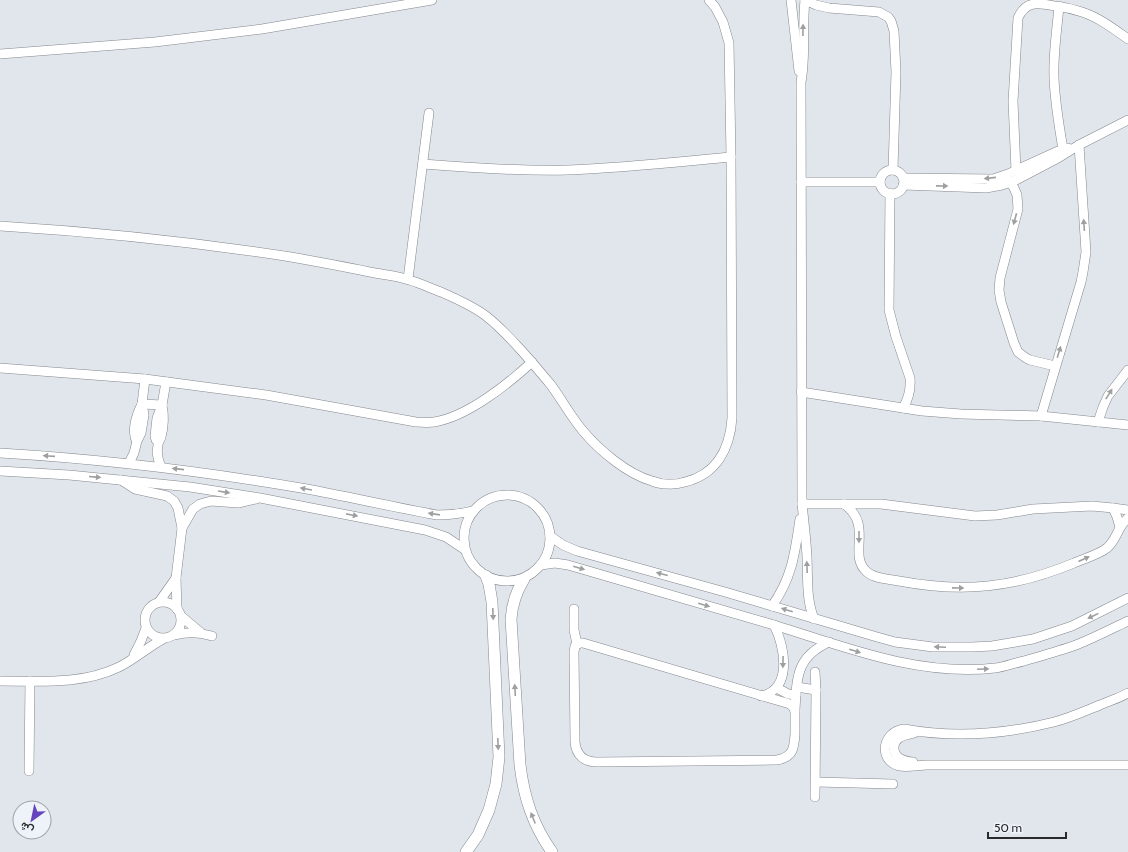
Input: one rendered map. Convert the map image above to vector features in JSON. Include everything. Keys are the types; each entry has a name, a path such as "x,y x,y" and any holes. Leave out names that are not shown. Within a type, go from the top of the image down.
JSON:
{"street":[{"path":"0,54 155,42 262,29 432,0"},
{"path":"0,226 119,235 213,246 311,260 408,279 463,302 485,315 500,327 550,384 583,431 606,453 643,478 667,484 679,484 697,478 712,468 718,461 727,445 732,422 729,43 724,22 710,0"},
{"path":"791,0 797,62 801,82"},
{"path":"814,619 808,598 806,541 802,504 801,82 803,68 805,0 816,5 829,8 879,12 884,14 891,21 894,31 896,72 893,170"},
{"path":"1016,171 1013,101 1018,18 1020,13 1034,3 1075,9 1093,16 1128,39"},
{"path":"1059,6 1054,77 1063,149"},
{"path":"408,279 429,113"},
{"path":"903,182 986,188 998,186 1010,182 1058,158 1079,145 1128,120"},
{"path":"903,182 1001,177 1063,149 1079,145"},
{"path":"1041,416 1081,282 1085,262 1086,252 1079,145"},
{"path":"423,164 499,170 569,170 673,163 731,157"},
{"path":"889,170 893,170 899,172 903,182 901,189 898,192 890,193 883,189 880,182 882,175 889,170"},
{"path":"801,182 880,182"},
{"path":"1010,182 1017,195 1018,210 1000,278 999,290 1001,302 1014,344 1018,352 1030,360 1055,366"},
{"path":"890,193 889,310 896,338 911,384 909,396 903,408"},
{"path":"0,368 145,379 266,395 411,421 425,422 444,420 470,408 502,387 532,362"},
{"path":"1098,422 1108,396 1128,370"},
{"path":"129,463 134,453 137,441 141,435 143,418 142,404 145,379"},
{"path":"161,468 158,456 158,443 161,437 164,418 162,405 166,382"},
{"path":"801,392 903,408 948,413 1041,416 1128,425"},
{"path":"142,404 162,405"},
{"path":"0,453 79,458 205,472 302,488 437,515 449,516 472,511"},
{"path":"0,471 190,487 260,498 425,530 446,537 464,549"},
{"path":"0,681 73,680 109,672 131,660 150,646 174,635 180,629 181,624 176,578 182,528 177,505 171,498 163,495 143,492 120,480"},
{"path":"505,495 524,498 532,503 547,522 550,536 548,552 536,571 524,579 508,582 493,580 478,571 472,565 464,549 463,533 472,511 487,500 496,496 505,495"},
{"path":"182,528 193,509 200,504 211,501 238,503 260,498"},
{"path":"802,504 869,503 975,516 1040,509 1092,506 1128,510"},
{"path":"772,606 782,591 790,574 796,547 802,504"},
{"path":"844,504 852,511 857,519 859,529 860,559 867,572 875,576 914,584 964,588 996,585 1023,580 1077,562 1107,548 1115,538 1120,527 1128,518"},
{"path":"1113,508 1120,527"},
{"path":"550,536 563,545 578,551 895,642 933,647 972,647 1013,643 1053,633 1072,626 1128,598"},
{"path":"541,565 555,563 568,565 774,625 879,658 916,665 956,669 996,668 1057,652 1096,637 1128,621"},
{"path":"466,852 478,835 489,810 496,784 499,757 492,602 486,576"},
{"path":"159,602 176,578"},
{"path":"524,579 516,594 511,619 522,786 535,825 552,852"},
{"path":"131,660 138,648 146,628 145,619 148,610 151,606 159,602 167,602 200,632"},
{"path":"574,609 574,630 578,644"},
{"path":"761,696 772,692 782,678 782,648 774,625"},
{"path":"146,628 155,637 163,639"},
{"path":"174,635 200,632 212,636"},
{"path":"795,710 792,705 583,643 578,644 574,649 576,747 581,757 586,760 591,762 782,760 789,755 794,748 796,691 798,675 803,662 815,650 829,642"},
{"path":"815,672 815,797"},
{"path":"29,771 30,681"},
{"path":"776,688 788,694 796,691 816,690"},
{"path":"1128,693 1056,722 1007,731 985,733 917,732 904,729 895,731 891,734 886,741 885,746 886,754 891,762 903,767 927,765 1128,765"},
{"path":"816,782 893,784"}]}
